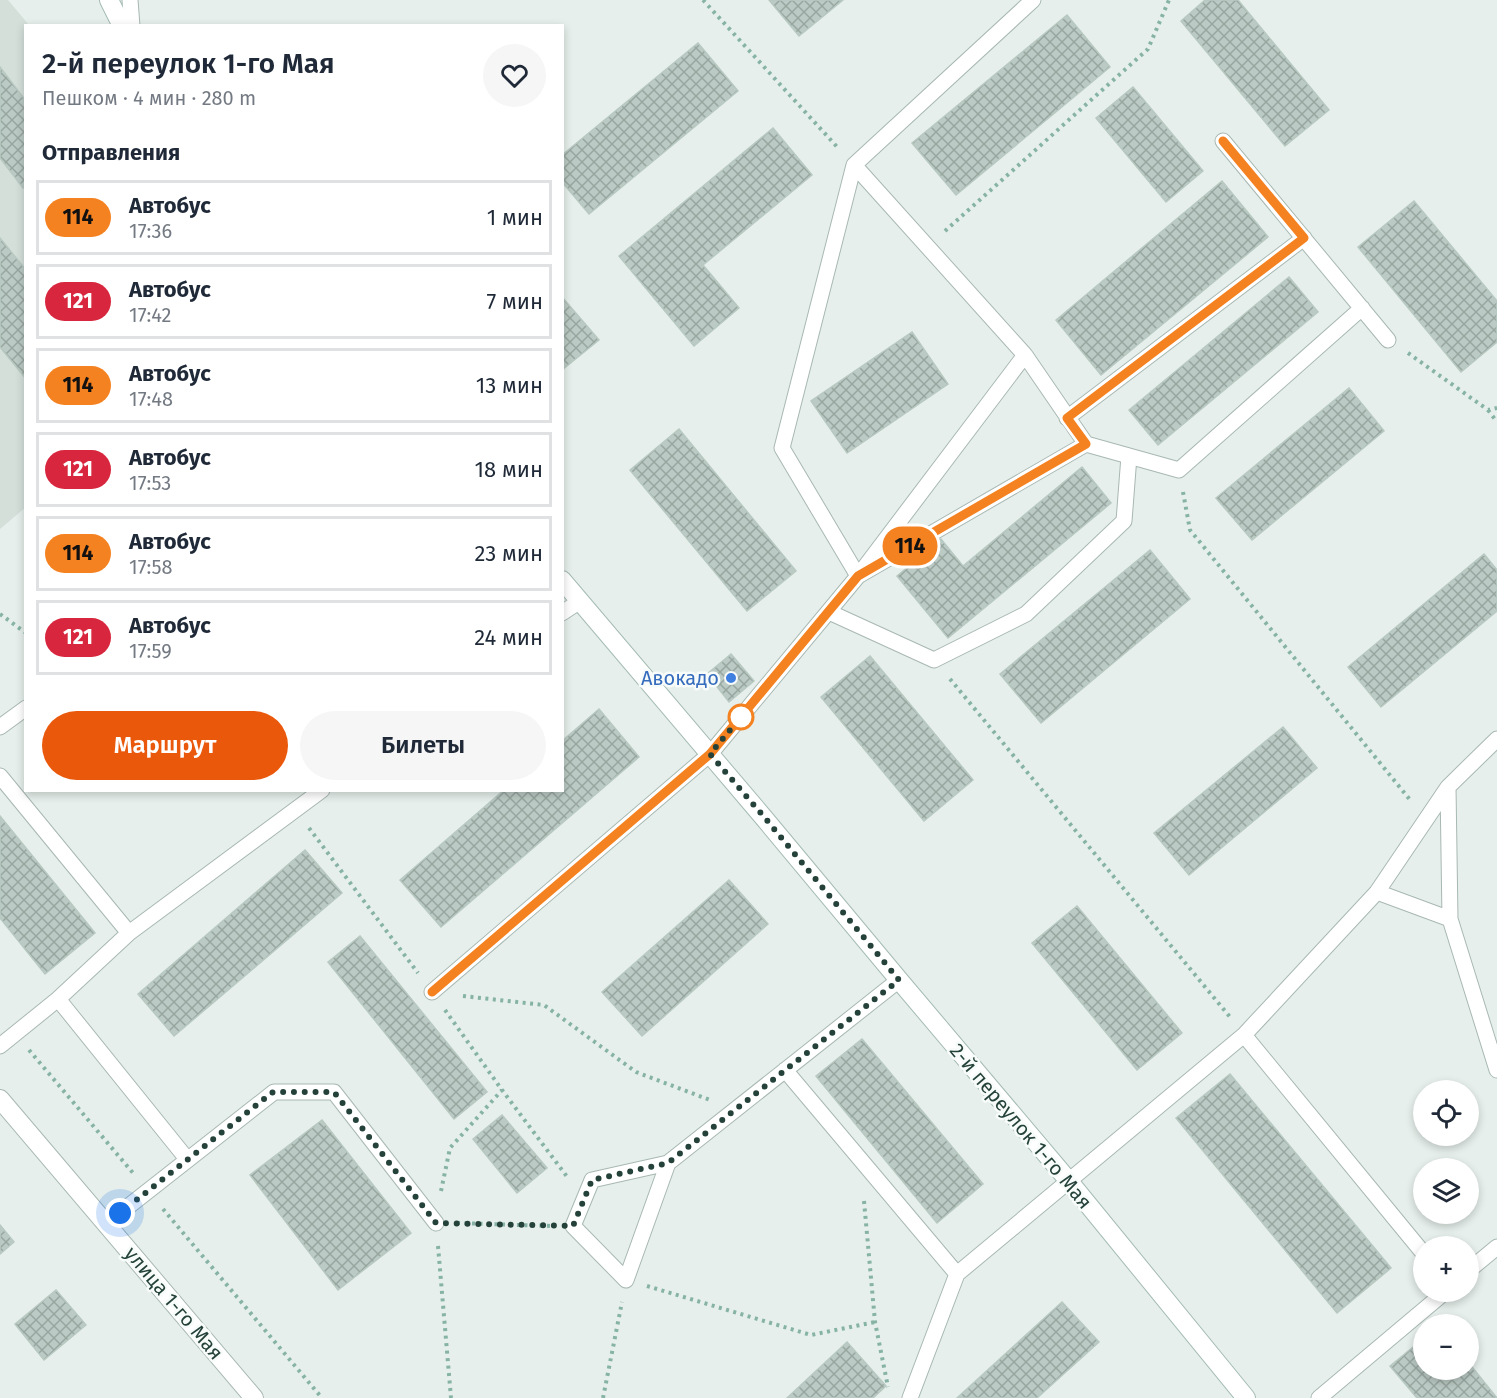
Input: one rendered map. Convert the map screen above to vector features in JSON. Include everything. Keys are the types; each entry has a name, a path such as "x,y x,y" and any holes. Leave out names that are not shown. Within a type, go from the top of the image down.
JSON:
{"street":[{"path":"109,0 121,24"},
{"name":"2-й переулок 1-го Мая","path":"564,582 1068,1180 1246,1398"},
{"name":"улица 1-го Мая","path":"0,1099 254,1398"}],"lane":[{"path":"130,0 132,24"},
{"path":"858,576 782,448 854,165 1033,0"},
{"path":"1223,141 1388,340"},
{"path":"854,165 1025,356 1086,444 1179,470 1362,308"},
{"path":"1067,418 1304,238"},
{"path":"432,992 710,754 858,576 1025,356"},
{"path":"858,576 1086,444"},
{"path":"829,612 934,660 1026,614 1124,521 1129,456"},
{"path":"564,612 579,601"},
{"path":"0,727 24,709"},
{"path":"910,1398 957,1274 1244,1035 1377,892 1448,787 1497,739"},
{"path":"0,776 129,933"},
{"path":"1448,787 1450,919 1497,1070"},
{"path":"0,1046 58,999 129,933 319,792"},
{"path":"1377,892 1450,919"},
{"path":"668,1163 626,1280 573,1226 592,1180 668,1163 899,980"},
{"path":"58,999 187,1159"},
{"path":"1244,1035 1413,1241"},
{"path":"785,1070 957,1274"},
{"path":"106,1224 273,1092 334,1092 436,1223"},
{"path":"1479,1262 1497,1247"},
{"path":"1319,1398 1433,1302"}],"path":[{"path":"703,0 854,165"},
{"path":"927,247 1148,49 1169,0"},
{"path":"1388,340 1488,410 1497,422"},
{"path":"1488,410 1497,408"},
{"path":"1179,470 1190,530 1426,820"},
{"path":"0,614 24,632"},
{"path":"934,660 1244,1035"},
{"path":"432,992 544,1005 636,1072 736,1109"},
{"path":"451,1398 436,1223 450,1148 502,1090"},
{"path":"861,1159 875,1322 888,1387"},
{"path":"436,1223 573,1226"},
{"path":"603,1398 626,1280 811,1335 875,1322"}],"shaded area":[{"path":"0,0 8,0 28,24 24,24 24,509 0,529"}],"building":[{"path":"769,0 843,0 799,36"},
{"path":"1205,0 1238,0 1329,110 1285,146 1181,21"},
{"path":"1067,15 1110,67 956,195 912,143"},
{"path":"698,43 738,91 589,214 564,184 564,153"},
{"path":"0,67 24,98 24,187 0,158"},
{"path":"1133,87 1203,171 1166,202 1096,118"},
{"path":"773,128 812,175 703,265 739,308 694,346 619,256"},
{"path":"1222,181 1268,237 1101,375 1056,320"},
{"path":"1414,201 1497,301 1497,342 1461,372 1358,247"},
{"path":"0,238 24,268 24,377 0,347"},
{"path":"1289,277 1318,312 1158,445 1129,410"},
{"path":"564,299 599,340 564,368"},
{"path":"912,332 948,384 847,453 811,401"},
{"path":"1349,388 1384,431 1252,540 1216,498"},
{"path":"679,429 796,571 747,611 630,470"},
{"path":"1082,467 1111,503 948,638 897,576 941,539 963,566"},
{"path":"1150,550 1190,599 1041,723 1000,674"},
{"path":"1484,554 1497,570 1497,611 1381,707 1348,667"},
{"path":"731,654 754,681 729,702 707,674"},
{"path":"870,656 973,780 924,821 821,697"},
{"path":"599,709 639,757 441,927 400,880 502,792 564,792 564,739"},
{"path":"1283,727 1317,768 1189,875 1154,833"},
{"path":"0,816 95,933 45,974 0,918"},
{"path":"305,850 342,893 174,1036 138,994"},
{"path":"729,880 768,924 642,1036 602,992"},
{"path":"1077,906 1182,1033 1137,1070 1032,943"},
{"path":"360,936 487,1092 454,1119 328,962"},
{"path":"862,1039 983,1184 937,1223 816,1076"},
{"path":"1230,1074 1391,1268 1337,1313 1176,1118"},
{"path":"502,1115 547,1168 517,1193 473,1139"},
{"path":"322,1120 411,1233 338,1290 250,1175"},
{"path":"0,1225 14,1242 0,1254"},
{"path":"56,1290 86,1325 44,1360 15,1324"},
{"path":"1062,1302 1099,1342 1037,1398 957,1398"},
{"path":"847,1342 886,1386 873,1398 787,1398"},
{"path":"1413,1347 1413,1380 1479,1380 1479,1376 1497,1398 1417,1398 1390,1366"}],"bus line":[{"name":"114","path":"432,992 710,754 858,576 1086,444 1067,418 1304,238 1223,141"}],"place":[{"name":"Авокадо","path":"731,678"}],"route":[{"path":"120,1213 273,1092 334,1092 436,1223 573,1226 592,1180 668,1163 899,980 710,754 741,717"}]}
